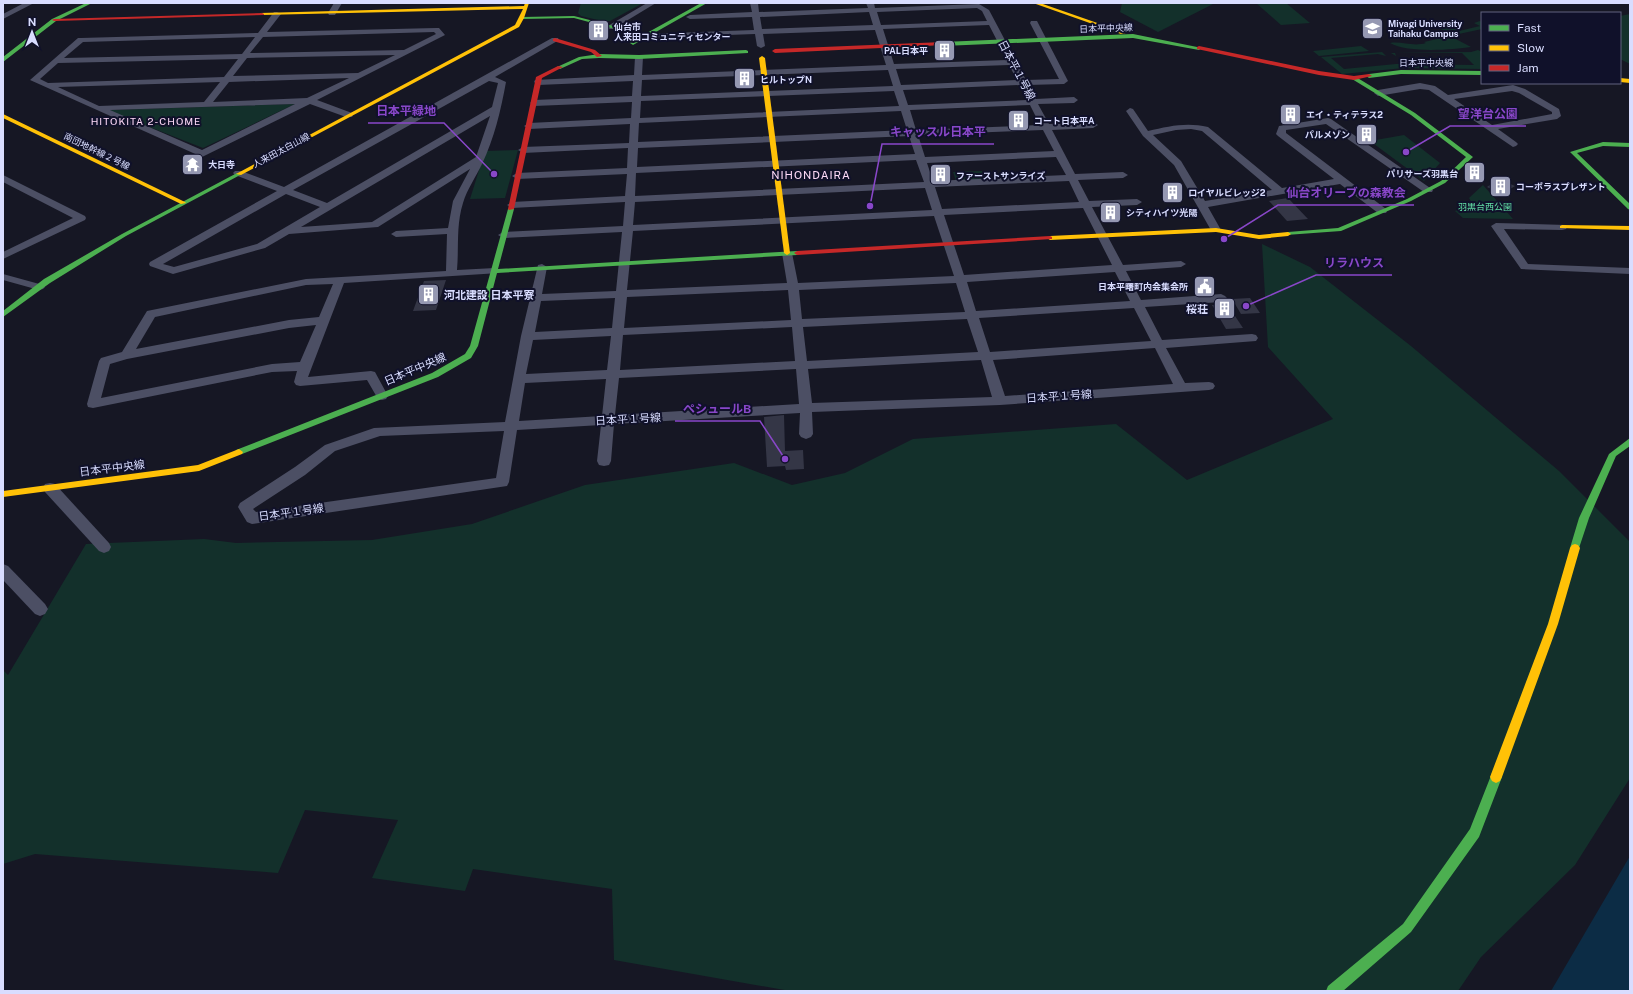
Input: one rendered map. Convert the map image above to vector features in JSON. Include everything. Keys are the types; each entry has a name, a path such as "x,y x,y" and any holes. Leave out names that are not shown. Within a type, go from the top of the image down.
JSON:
{"street":[{"path":"3,17 30,3"},
{"path":"3,60 54,20 90,3"},
{"path":"332,13 338,3"},
{"path":"610,27 652,3"},
{"path":"604,56 645,36 705,3"},
{"path":"754,3 761,46"},
{"path":"1035,3 1133,36"},
{"path":"54,20 332,13 526,5 522,18 574,17 645,36 992,23"},
{"path":"690,17 871,7 960,5"},
{"name":"日本平１号線","path":"542,267 519,379 512,426 502,482 252,518 245,507 300,471 330,448 379,431 512,426 806,408 1000,400 1181,388 1121,269 1086,205 985,10 979,6 960,5"},
{"path":"871,7 905,108 959,279 1000,400"},
{"path":"207,104 277,14"},
{"name":"人来田太白山線","path":"3,315 39,287 90,255 238,173 517,26 522,18"},
{"path":"534,103 636,100 898,87 1064,81 1034,23"},
{"path":"436,30 440,36 358,75 310,101 202,154 34,80 81,40 261,35 436,30"},
{"path":"496,109 261,246 173,271 154,264 489,78 564,34"},
{"name":"日本平中央線","path":"775,51 1043,41 1133,36 1319,73 1354,78 1401,72 1481,73"},
{"path":"555,40 593,50 604,56"},
{"path":"746,52 749,56 762,58 773,55 775,51 769,47 761,46 753,47 746,52 581,58 538,77 538,82 1011,62"},
{"path":"56,61 408,52"},
{"path":"604,461 628,228 630,172 636,122 638,57"},
{"path":"762,58 769,115 774,139 787,253 793,286 806,408 806,434"},
{"path":"45,85 358,75"},
{"path":"450,274 453,257 453,231 458,202 480,158 496,109 502,82 489,78"},
{"path":"126,355 151,314 306,282 624,262 1216,230 1259,237 1339,230 1443,182 1470,158 1413,114 1354,78"},
{"name":"日本平中央線","path":"3,494 199,468 435,375 468,356 474,346 484,303 495,271 503,235 512,205 538,82"},
{"path":"1378,93 1420,86 1432,88 1513,144"},
{"path":"1447,98 1513,88 1522,91 1556,111 1557,116 1490,128"},
{"path":"528,126 1074,100"},
{"path":"96,108 310,101 349,115"},
{"path":"1130,112 1146,134 1178,163 1216,230"},
{"name":"南団地幹線２号線","path":"3,116 183,203"},
{"path":"1382,210 1281,134 1282,128 1328,121 1428,190"},
{"path":"523,150 1093,125"},
{"path":"1146,134 1190,126 1205,129 1280,191"},
{"path":"1630,145 1603,144 1573,152 1630,208"},
{"path":"517,176 1060,154"},
{"path":"287,232 374,225 480,158"},
{"path":"238,173 328,207"},
{"path":"512,205 1123,175"},
{"path":"3,178 81,218 3,256"},
{"path":"1201,205 1342,181"},
{"path":"503,235 1137,202"},
{"path":"1630,228 1496,226 1525,267 1630,271"},
{"path":"396,234 453,231"},
{"path":"3,242 15,250"},
{"path":"535,298 959,279 1181,264"},
{"path":"3,277 39,287"},
{"path":"340,280 300,382 371,375 382,396"},
{"path":"527,336 971,315 1220,298"},
{"path":"305,366 272,368 93,404 106,361 126,355 289,324 324,320"},
{"path":"519,379 985,356 1252,338"},
{"path":"1181,388 1210,386"},
{"path":"1333,991 1407,928 1474,833 1553,624 1584,518 1613,454 1630,441"},
{"path":"50,488 104,547"},
{"path":"3,570 40,609"}],"green space":[{"path":"581,3 643,3 610,21 602,21 581,16 578,13"},
{"path":"1122,3 1215,3 1158,32 1120,12"},
{"path":"1256,3 1286,3 1310,23 1281,25"},
{"path":"1630,14 1630,64 1621,60 1621,16"},
{"path":"1481,22 1481,29 1454,35 1434,26 1445,24 1459,31 1480,26 1474,23"},
{"path":"1450,36 1471,47 1429,50 1407,48 1390,43 1421,44"},
{"path":"1361,46 1369,51 1319,56 1313,51"},
{"path":"1478,50 1481,52 1481,69 1404,68 1342,74 1321,57 1382,52 1386,56 1378,54 1331,58 1344,69 1396,64 1474,65 1462,53 1395,53 1396,56 1391,53 1471,52"},
{"path":"295,104 203,148 109,111 112,110"},
{"path":"1404,135 1440,163 1424,181 1370,141"},
{"path":"518,150 505,198 470,199 485,151"},
{"path":"982,171 986,180 956,181 953,172"},
{"name":"羽黒台西公園","path":"1483,185 1513,219 1463,218 1455,211 1472,203 1469,198"},
{"path":"1262,244 1310,267 1411,346 1559,471 1630,542 1630,778 1575,865 1481,957 1458,991 790,991 614,960 612,889 473,869 465,891 372,878 398,820 305,810 278,873 35,854 3,864 3,670 8,675 86,544 204,539 236,543 372,540 472,524 585,485 734,463 792,485 845,473 913,439 1116,424 1187,480 1333,419 1268,347"}],"water":[{"path":"1630,856 1630,991 1551,991"}],"building":[{"name":"コーポラスプレザント","path":"1499,179 1515,186 1502,194 1487,187"},
{"path":"1288,198 1308,219 1287,221 1269,201"},
{"name":"河北建設 日本平寮","path":"446,280 436,310 413,311 424,281"},
{"path":"1250,298 1260,313 1241,314 1232,299"},
{"path":"1227,304 1243,328 1226,329 1212,305"},
{"path":"784,415 785,451 803,450 804,469 786,470 785,466 767,467 764,417"}],"traffic: fast":[{"path":"3,60 54,20 90,3"},
{"path":"633,43 705,3"},
{"path":"522,18 574,17 645,36"},
{"path":"943,44 1133,36 1199,48"},
{"path":"560,67 581,58 599,56 639,57 746,52"},
{"path":"1369,76 1401,72 1481,73"},
{"path":"1288,234 1339,230 1409,200 1443,182 1470,157 1413,114 1354,78"},
{"path":"1630,145 1603,144 1573,152 1630,208"},
{"path":"3,315 47,281 124,235 239,174"},
{"path":"239,452 435,375 468,356 474,346 511,209"},
{"path":"495,271 797,253"},
{"path":"1575,548 1584,518 1613,454 1630,441"},
{"path":"1333,991 1407,928 1475,833 1496,777"}],"traffic: slow":[{"path":"239,174 517,26 522,18 527,3"},
{"path":"1035,3 1123,33"},
{"path":"262,14 525,7"},
{"path":"762,58 787,253"},
{"path":"1621,80 1630,81"},
{"path":"3,116 183,203"},
{"path":"1562,227 1630,228"},
{"path":"1050,238 1216,230 1259,237 1288,234"},
{"path":"3,494 199,468 239,452"},
{"path":"1496,777 1553,624 1575,548"}],"traffic: jam":[{"path":"54,20 262,14"},
{"path":"555,40 593,51 599,56"},
{"path":"775,51 943,44"},
{"path":"1199,48 1319,73 1354,78 1369,76"},
{"path":"511,209 539,77 560,67"},
{"path":"797,253 1050,238"}],"place":[{"name":"Miyagi University Taihaku Campus","path":"1372,28"},
{"name":"仙台市 人来田コミュニティセンター","path":"599,31"},
{"name":"PAL日本平","path":"944,50"},
{"name":"ヒルトップN","path":"744,79"},
{"name":"エイ・ティテラス2","path":"1291,114"},
{"name":"コート日本平A","path":"1018,120"},
{"name":"パルメゾン","path":"1366,134"},
{"name":"望洋台公園","path":"1406,152"},
{"name":"大日寺","path":"193,164"},
{"name":"パリサーズ羽黒台","path":"1474,173"},
{"name":"日本平緑地","path":"494,174"},
{"name":"ファーストサンライズ","path":"941,175"},
{"name":"コーポラスプレザント","path":"1501,186"},
{"name":"ロイヤルビレッジ2","path":"1172,192"},
{"name":"キャッスル日本平","path":"870,206"},
{"name":"シティハイツ光陽","path":"1110,212"},
{"name":"仙台オリーブの森教会","path":"1224,239"},
{"name":"日本平曙町内会集会所","path":"1204,286"},
{"name":"河北建設 日本平寮","path":"429,295"},
{"name":"リラハウス","path":"1246,306"},
{"name":"桜荘","path":"1224,309"},
{"name":"ぺシュールB","path":"785,459"}],"district":[{"name":"HITOKITA 2-CHOME","path":"146,121"},
{"name":"NIHONDAIRA","path":"811,175"}]}
